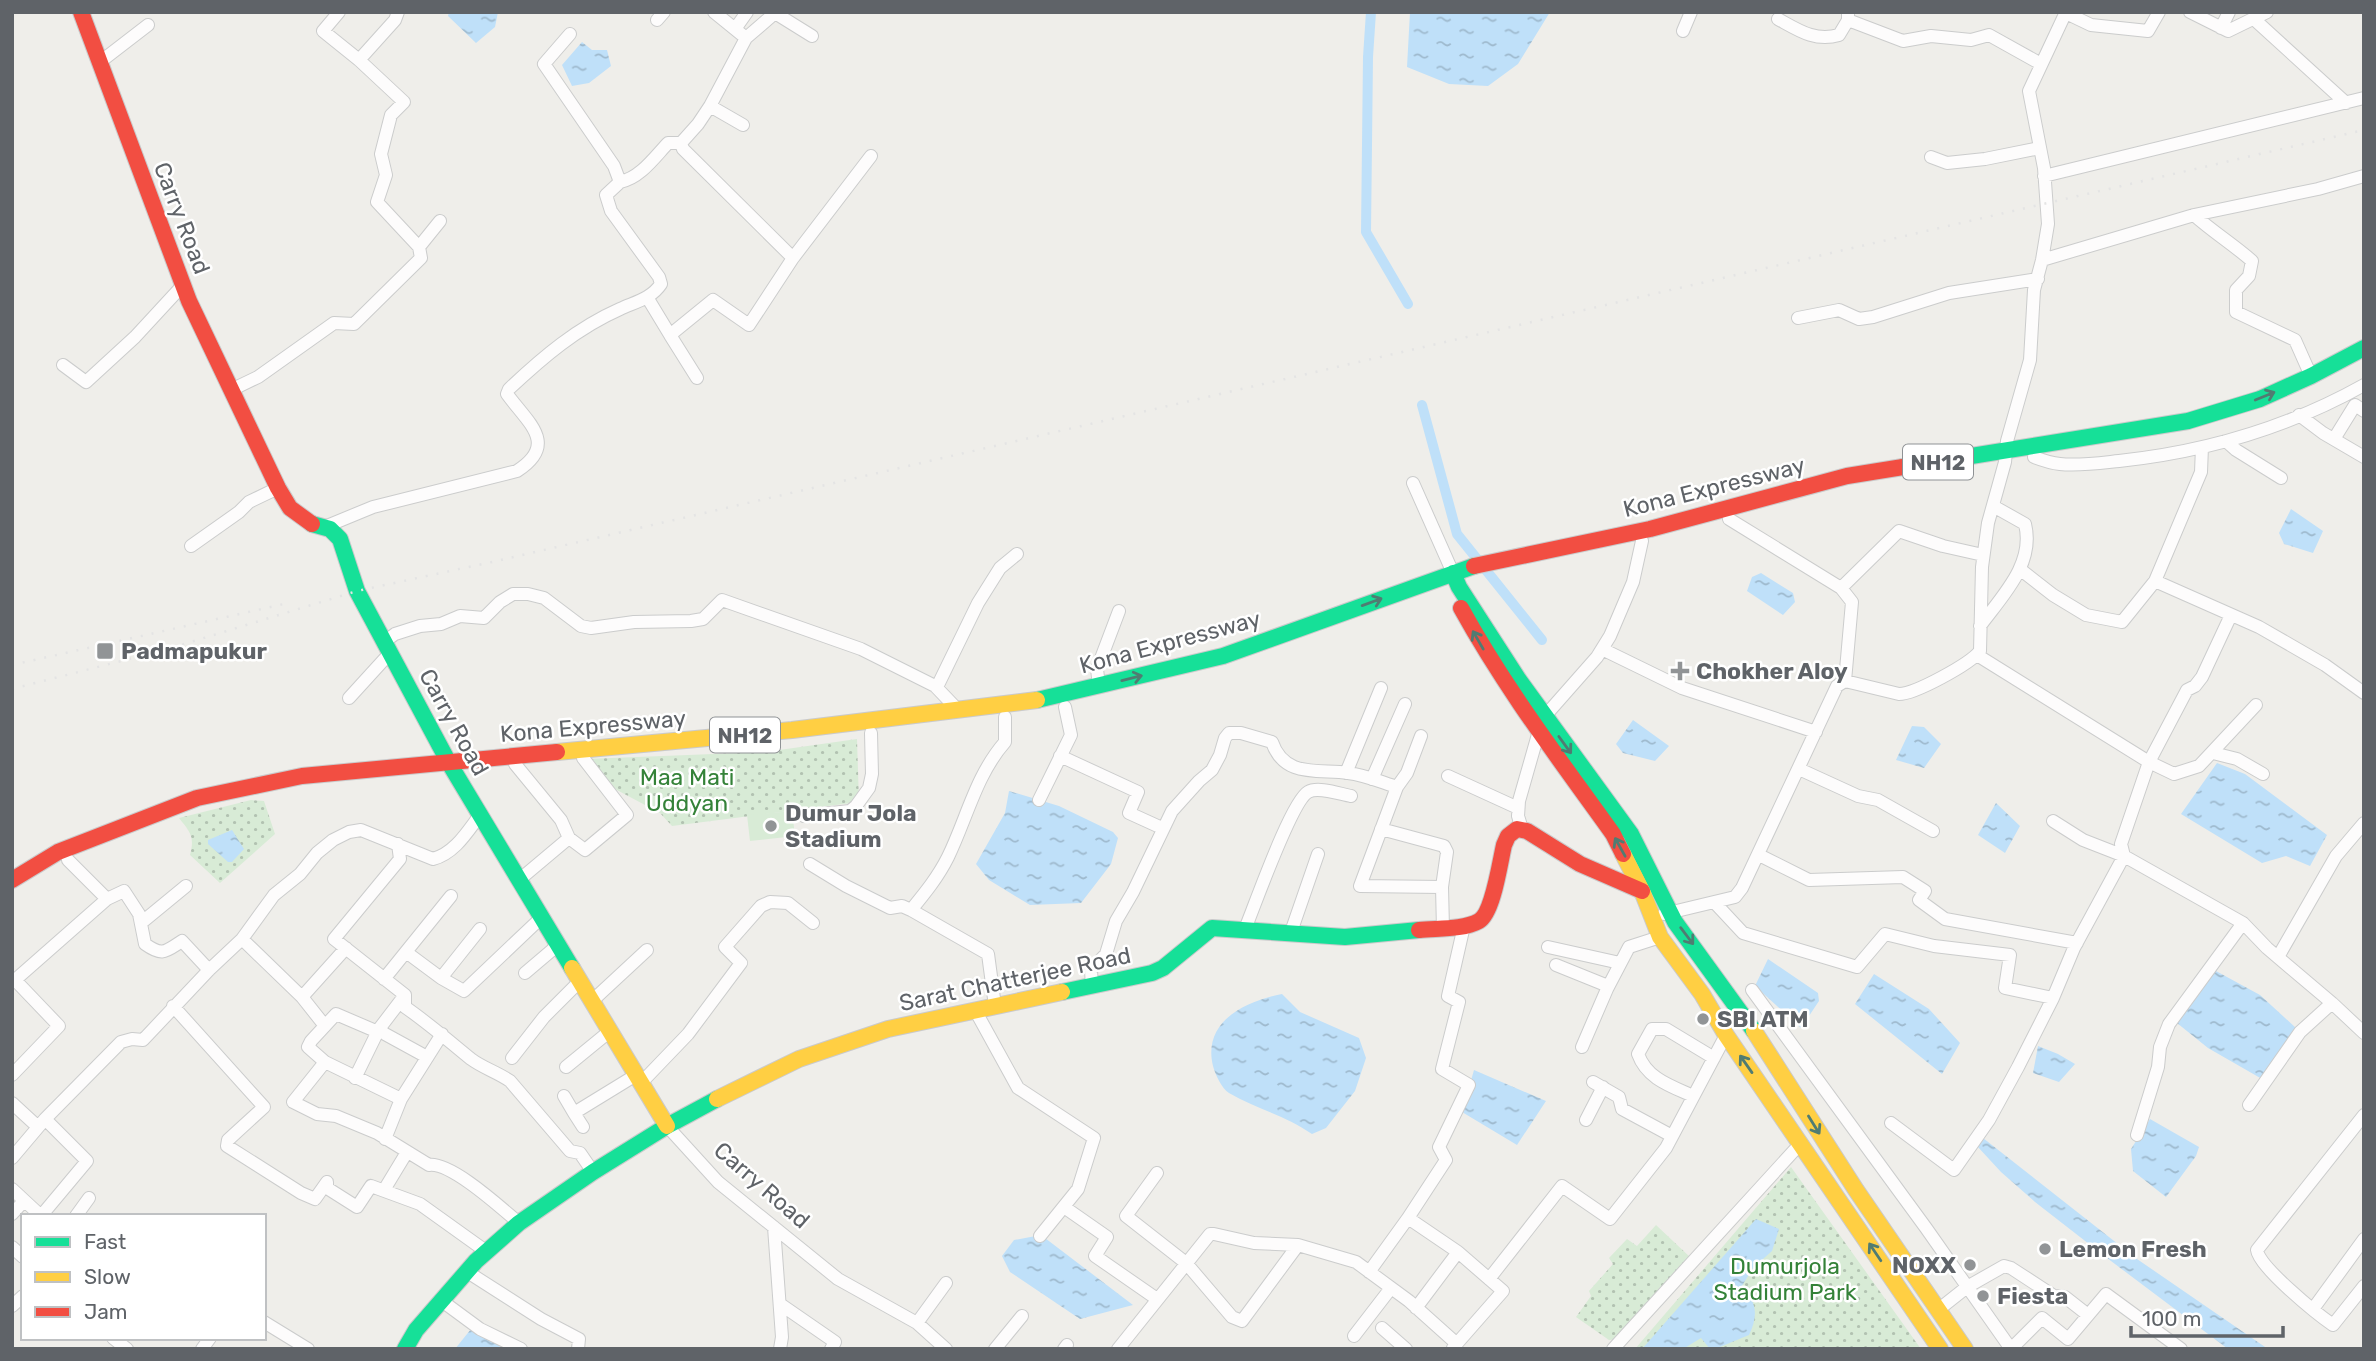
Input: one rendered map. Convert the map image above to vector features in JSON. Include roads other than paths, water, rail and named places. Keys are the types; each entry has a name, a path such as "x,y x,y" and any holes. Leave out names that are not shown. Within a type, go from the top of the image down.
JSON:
{"main road":[{"name":"Carry Road","path":"81,12 183,285 278,488 290,508 299,516 330,530 340,540 357,591 451,766 667,1126"},
{"name":"Kona Expressway","path":"12,880 58,852 197,798 302,776 674,753 871,733 1065,707 1452,578 1642,541 1872,481 2188,421 2260,398 2311,376 2364,348"},
{"name":"Kona Expressway","path":"1510,565 1847,476 2005,457 2034,457 2189,435 2267,410 2364,364"},
{"name":"Kona Expressway","path":"12,893 68,860 140,829 203,810 288,791 451,766 1109,694 1188,680 1452,578"},
{"path":"1452,578 1519,680 1542,723 1613,834 1643,891 1660,937 1702,995 1726,1035 1940,1349"},
{"path":"1542,723 1631,834 1671,912 1741,1011 1863,1202 1965,1349"},
{"path":"1464,926 1485,918 1504,845 1512,832 1522,829 1572,860 1643,891"},
{"name":"Sarat Chatterjee Road","path":"405,1349 416,1330 466,1272 519,1223 667,1126 799,1059 888,1029 1152,973 1163,968 1212,928 1345,937 1464,926"}],"street":[{"path":"231,390 258,377 334,323 354,324 421,258 419,247 377,202 386,176 381,154 391,115 404,102 323,31 339,12"},
{"path":"359,60 398,12"},
{"path":"713,12 746,38"},
{"path":"736,29 747,12"},
{"path":"1683,31 1692,12"},
{"path":"1651,918 1735,897 1759,855 1837,686 1845,681 1907,694 1922,688 1980,651 1983,555 1988,523 2030,360 2034,290 2048,224 2040,148 2029,91 2066,12 2091,25 2148,32 2158,12"},
{"path":"2190,12 2228,31 2267,12"},
{"path":"2221,28 2229,12"},
{"path":"321,528 373,507 517,471 527,465 539,447 539,438 506,394 509,389 572,335 597,319 654,295 661,284 659,277 611,211 606,195 620,182 631,180 668,143 681,143 710,106 746,38 775,13 812,36"},
{"path":"1778,19 1807,34 1823,38 1839,35 1848,16 1903,41 1931,36 1971,40 1989,35 2041,64"},
{"path":"2255,20 2346,103"},
{"path":"100,62 148,25"},
{"path":"570,34 544,64 614,166 620,182"},
{"path":"2044,176 2364,98"},
{"path":"710,106 743,125"},
{"path":"681,143 683,149 793,258"},
{"path":"1931,157 1947,163 1985,159 2040,148"},
{"path":"670,335 713,300 748,325 751,324 793,258 871,156"},
{"path":"2042,260 2194,215 2318,189 2364,176"},
{"path":"2194,215 2217,236 2252,261 2249,276 2236,290 2236,312 2295,340 2311,376"},
{"path":"419,247 440,221"},
{"path":"1798,318 1839,310 1859,319 1872,317 1949,293 2038,278"},
{"path":"63,365 86,382 135,337 183,285"},
{"path":"647,297 697,378"},
{"path":"2034,457 2060,464 2095,463 2151,457 2202,447 2265,430 2364,385"},
{"path":"2334,439 2355,405 2364,411"},
{"path":"2299,415 2364,457"},
{"path":"2226,441 2235,450 2281,478"},
{"path":"2021,570 2085,615 2122,622 2155,582 2201,472 2202,447"},
{"path":"1413,483 1452,578"},
{"path":"191,546 249,502 278,488"},
{"path":"1980,626 2021,570 2028,536 2025,524 1993,506"},
{"path":"1729,519 1841,588 1853,602 1845,681"},
{"path":"1841,588 1899,531 1943,546 1983,555"},
{"path":"1522,829 1518,801 1542,723 1602,649 1629,595 1642,541"},
{"path":"937,687 978,603 1000,568 1017,554"},
{"path":"2155,582 2259,627 2314,659 2364,693"},
{"path":"349,698 395,634 420,626 441,624 460,616 484,618 500,602 513,594 528,594 544,598 581,626 591,628 634,622 702,619 722,600 861,649 937,687 958,710"},
{"path":"1109,694 1097,669 1119,611"},
{"path":"1891,1123 1954,1170 1989,1120 2053,998 2077,943 2124,856 2122,844 2149,762 2187,690 2195,686 2202,677 2231,615"},
{"path":"1602,649 1682,688 1816,732"},
{"path":"1977,654 2149,762 2174,774 2199,766 2256,705"},
{"path":"1346,773 1381,688"},
{"path":"1372,779 1405,704"},
{"path":"1039,800 1071,735 1065,707"},
{"path":"911,910 935,881 949,856 990,760 1005,742 1005,717"},
{"path":"804,816 850,811 856,806 869,788 873,774 871,733"},
{"path":"1092,987 1091,971 1106,954 1116,921 1133,892 1162,828 1172,811 1199,780 1212,770 1229,733 1241,733 1272,742 1275,753 1283,762 1295,767 1346,773 1397,787"},
{"path":"1421,736 1407,773 1397,787 1360,886 1442,887"},
{"path":"2213,753 2237,759 2263,774"},
{"path":"1060,756 1138,792 1129,813 1162,828"},
{"path":"515,764 561,820 569,838 585,850 627,815 583,758"},
{"path":"1799,769 1858,796 1878,800 1933,831"},
{"path":"1448,776 1518,808"},
{"path":"1245,929 1291,815 1306,793 1313,790 1351,796"},
{"path":"13,1154 121,1042 143,1040 173,1006 242,939 274,895 300,874 317,853 333,840 349,832 361,830 433,859 444,856 457,844 480,815"},
{"path":"2053,821 2083,840 2124,856 2243,923 2364,1033"},
{"path":"2278,957 2336,856 2364,823"},
{"path":"1381,829 1444,846 1447,852 1442,887 1443,929"},
{"path":"519,880 569,838"},
{"path":"398,844 400,859 334,939 405,995"},
{"path":"1291,932 1318,854"},
{"path":"1759,855 1809,880 1903,877 1925,891 1919,900 1945,919 2077,943"},
{"path":"68,860 107,899"},
{"path":"810,864 890,908 902,906 911,910 988,954 995,1006"},
{"path":"141,923 186,886"},
{"path":"12,1075 59,1026 14,982 107,899 124,891 139,914 145,944 155,952 167,952 182,941 209,970"},
{"path":"384,979 451,896"},
{"path":"574,1113 639,1079 688,1034 741,963 725,947 761,906 769,902 788,903 813,923"},
{"path":"1715,903 1743,933 1857,967 1885,934 1934,946 2010,955 2005,988 2053,998"},
{"path":"406,952 441,978 464,990 542,917"},
{"path":"2137,1135 2158,1067 2160,1047 2169,1024 2243,923"},
{"path":"1369,1272 1446,1160 1439,1147 1469,1085 1443,1069 1459,1002 1448,996 1464,926"},
{"path":"441,978 480,929"},
{"path":"1582,1047 1608,986 1631,945 1660,937"},
{"path":"242,939 302,997 325,1026"},
{"path":"525,973 558,945"},
{"path":"1548,947 1620,963"},
{"path":"302,997 346,948"},
{"path":"592,1001 647,950"},
{"path":"1556,965 1608,986"},
{"path":"512,1058 544,1017 580,981"},
{"path":"1752,990 2011,1349 2042,1318 2068,1339 2106,1294 2181,1349"},
{"path":"355,1077 379,1030 405,995"},
{"path":"405,995 405,1007 487,1070 500,1073 510,1080 570,1151 580,1153 593,1172"},
{"path":"2249,1105 2300,1032 2332,1003"},
{"path":"173,1006 264,1107 228,1140 227,1146 291,1187 315,1199 327,1182 327,1188 357,1207 372,1186 420,1204 486,1252"},
{"path":"975,1010 1018,1088 1094,1138 1078,1189 1040,1236"},
{"path":"401,1099 325,1062 308,1048 310,1041 337,1014 379,1030 427,1056"},
{"path":"1693,1096 1655,1078 1643,1067 1638,1055 1652,1029 1666,1029 1714,1058"},
{"path":"566,1067 610,1031"},
{"path":"385,1139 401,1099 442,1034"},
{"path":"1489,1279 1562,1186 1610,1219 1666,1148 1726,1035"},
{"path":"325,1062 293,1102 317,1114 337,1116 377,1133 429,1164 438,1164 474,1186 519,1223"},
{"path":"1586,1120 1598,1085 1619,1097 1622,1109 1672,1136"},
{"path":"564,1096 583,1127"},
{"path":"12,1103 42,1123 87,1161 43,1214"},
{"path":"2364,1115 2257,1250 2258,1258 2269,1270 2333,1325 2364,1286"},
{"name":"Carry Road","path":"667,1126 718,1182 838,1279 917,1323 946,1349"},
{"path":"1613,1349 1801,1143"},
{"path":"384,1190 407,1152"},
{"path":"1157,1173 1126,1216 1185,1263 1232,1317 1242,1321 1298,1245"},
{"path":"12,1189 39,1214"},
{"path":"77,1214 89,1198"},
{"path":"12,1214 24,1201"},
{"path":"1064,1207 1107,1237 1095,1256 1157,1299"},
{"path":"1118,1349 1210,1234 1254,1243 1298,1245 1356,1262 1416,1308 1455,1346 1503,1291 1458,1252 1408,1218"},
{"path":"774,1227 782,1337 780,1349"},
{"path":"2313,1309 2364,1239"},
{"path":"1416,1308 1458,1252"},
{"path":"1938,1310 1967,1287 2004,1266 2054,1296 2065,1297 2088,1315"},
{"path":"466,1272 541,1320 579,1339 578,1349"},
{"path":"917,1323 946,1283"},
{"path":"1354,1336 1391,1289"},
{"path":"442,1301 480,1329 520,1349"},
{"path":"780,1304 835,1342 831,1349"},
{"path":"995,1349 1022,1316"},
{"path":"266,1323 308,1349"},
{"path":"1382,1328 1406,1349"}],"water":[{"path":"449,12 498,12 495,27 476,43 448,16"},
{"path":"1410,12 1550,12 1518,64 1488,86 1449,84 1407,67"},
{"path":"582,42 592,50 607,50 611,66 589,83 572,86 562,65"},
{"path":"2291,509 2323,531 2313,553 2284,544 2279,533"},
{"path":"1761,573 1793,593 1795,602 1783,615 1747,591 1752,577"},
{"path":"1633,720 1669,746 1655,761 1623,753 1616,744"},
{"path":"1912,726 1924,727 1941,744 1924,768 1896,760"},
{"path":"2217,763 2245,774 2327,835 2310,866 2286,856 2262,863 2181,814"},
{"path":"1009,791 1059,806 1113,832 1118,838 1111,864 1081,903 1030,905 989,880 976,864 1005,813"},
{"path":"1996,803 2020,826 2005,853 1978,835"},
{"path":"232,830 244,849 232,862 228,862 208,844 208,840"},
{"path":"1768,959 1818,993 1819,1001 1801,1028 1755,986"},
{"path":"2216,971 2260,995 2296,1028 2262,1079 2208,1048 2177,1023"},
{"path":"1874,974 1929,1009 1960,1043 1942,1074 1855,1004"},
{"path":"1282,994 1300,1012 1359,1038 1366,1058 1355,1091 1326,1128 1312,1134 1229,1093 1219,1081 1213,1066 1211,1050 1221,1025 1241,1008"},
{"path":"2038,1046 2075,1064 2059,1082 2033,1073"},
{"path":"1474,1070 1546,1101 1517,1145 1462,1112"},
{"path":"2150,1119 2199,1147 2196,1156 2166,1197 2133,1171 2131,1149"},
{"path":"1983,1138 2137,1259 2268,1349 2228,1349 2035,1202 1977,1146"},
{"path":"1756,1219 1779,1229 1772,1251 1753,1268 1740,1289 1750,1298 1755,1309 1749,1335 1715,1349 1710,1349 1701,1338 1683,1349 1642,1349"},
{"path":"1041,1235 1133,1305 1080,1319 1010,1272 1002,1256 1014,1240"},
{"path":"471,1329 504,1349 455,1349"}],"waterway":[{"path":"1371,12 1366,232 1408,304"},
{"path":"1422,405 1457,534 1542,640"}],"railway":[{"path":"12,689 168,649 357,591 2364,130"},
{"path":"12,665 284,604"}],"place":[{"name":"Padmapukur","path":"105,651"},
{"name":"Chokher Aloy","path":"1680,671"},
{"name":"Dumur Jola Stadium","path":"771,826"},
{"name":"SBI ATM","path":"1703,1019"},
{"name":"Lemon Fresh","path":"2045,1249"},
{"name":"NOXX","path":"1970,1265"},
{"name":"Fiesta","path":"1983,1296"}],"park label":[{"name":"Maa Mati Uddyan","path":"687,790"},
{"name":"Dumurjola Stadium Park","path":"1785,1279"}]}
